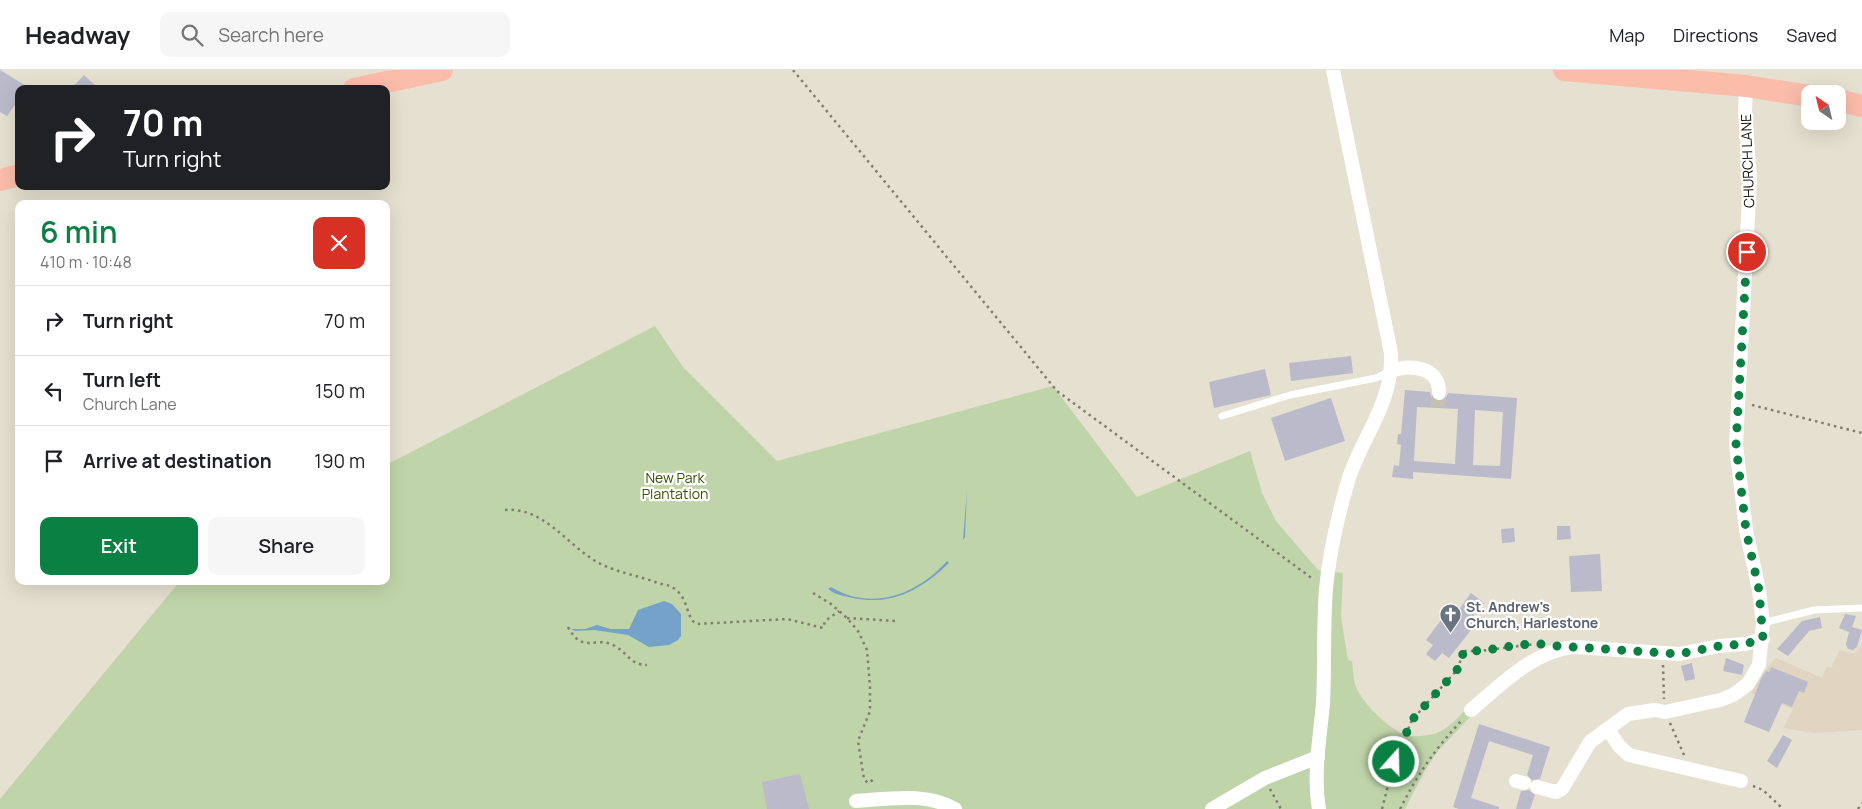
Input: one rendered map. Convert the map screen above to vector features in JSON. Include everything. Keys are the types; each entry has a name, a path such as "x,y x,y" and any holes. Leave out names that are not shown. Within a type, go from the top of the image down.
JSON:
{"main road":[{"path":"373,85 442,70"},
{"path":"1564,70 1746,86 1801,95"},
{"path":"1846,102 1862,106"},
{"path":"0,180 15,176"}],"street":[{"path":"1319,809 1318,757 1326,656 1326,589 1338,523 1349,479 1384,401 1392,371 1333,70"},
{"name":"CHURCH LANE","path":"1526,784 1556,792 1562,789 1590,742 1628,714 1655,710 1665,712 1720,700 1740,690 1754,676 1760,660 1763,623 1737,469 1750,179 1745,111 1746,86"},
{"path":"1392,371 1408,367 1432,374 1438,380 1439,393"},
{"path":"1471,710 1510,677 1541,656 1559,648 1575,647 1663,654 1696,652 1719,646 1745,644 1763,639"},
{"path":"1608,730 1619,746 1630,755 1741,781"},
{"path":"1212,809 1265,778 1318,757"},
{"path":"856,801 910,797 949,805 955,809"}],"lane":[{"path":"1222,416 1290,395 1376,378 1392,371"},
{"path":"1763,623 1814,610 1862,608"}],"path":[{"path":"793,70 1057,391 1326,589"},
{"path":"1739,401 1862,433"},
{"path":"505,510 518,509 542,520 599,563 629,575 670,586 683,597 691,620 697,624 787,619 823,628 826,621 839,611"},
{"path":"813,593 847,618 858,631 867,650 870,711 858,742 864,779 868,783 876,778"},
{"path":"847,618 895,621"},
{"path":"568,627 574,638 581,642 614,645 638,665 647,665"},
{"path":"1382,809 1394,762 1412,720 1457,670 1464,651 1480,651 1533,644 1559,648"},
{"path":"1663,654 1665,712 1685,756 1692,759"},
{"path":"1400,809 1415,779 1435,749 1471,710"},
{"path":"1265,778 1281,809"},
{"path":"1741,781 1763,790 1783,809"},
{"path":"1858,809 1862,803"}],"shaded area":[{"path":"1860,646 1862,647 1862,730 1813,733 1783,728 1793,709 1751,693 1764,671 1776,658 1822,678 1827,667 1831,668 1840,650 1855,654"}],"green space":[{"name":"New Park Plantation","path":"655,326 683,367 777,461 1053,386 1137,497 1250,451 1262,493 1276,521 1318,570 1343,573 1341,617 1348,660 1352,661 1354,681 1362,698 1389,726 1410,736 1439,732 1452,723 1467,708 1473,714 1438,751 1424,772 1405,809 0,809 0,799 177,585 390,585 390,463"}],"water":[{"path":"967,490 965,537 963,540"},
{"path":"947,561 949,563 928,581 905,594 893,598 867,600 843,596 828,589 831,587 862,598 894,596 922,582"},
{"path":"664,601 672,604 681,614 681,636 669,645 649,647 628,635 594,630 575,631 571,629 585,629 597,625 611,629 629,629 638,610"}],"building":[{"path":"0,70 25,85 15,85 15,105 7,116 0,112"},
{"path":"84,75 95,85 75,85"},
{"path":"1351,356 1353,373 1291,381 1289,363"},
{"path":"1265,369 1271,395 1214,408 1209,382"},
{"path":"1405,390 1430,392 1432,399 1439,402 1445,400 1448,393 1517,398 1511,479 1413,472 1413,479 1392,477 1394,465 1399,466 1401,445 1397,444 1398,434 1401,434","holes":["1417,407 1458,409 1455,464 1414,461","1475,410 1503,412 1500,466 1473,465"]},
{"path":"1331,398 1345,441 1285,461 1271,418"},
{"path":"1557,526 1570,526 1571,539 1557,540"},
{"path":"1514,528 1515,542 1502,543 1501,529"},
{"path":"1600,554 1602,591 1571,592 1569,556"},
{"name":"St. Andrew's Church, Harlestone","path":"1471,593 1484,603 1469,621 1475,625 1449,658 1442,653 1435,661 1426,654 1433,645 1426,640 1451,607 1457,612"},
{"path":"1845,614 1856,616 1852,627 1862,630 1857,647 1853,650 1848,649 1846,644 1849,632 1839,628"},
{"path":"1820,617 1822,628 1809,631 1788,656 1777,649 1802,621"},
{"path":"1726,658 1744,665 1742,675 1723,671"},
{"path":"1692,663 1695,679 1685,681 1681,666"},
{"path":"1771,667 1808,682 1804,693 1799,691 1792,707 1782,703 1769,732 1744,722 1761,679 1766,671 1769,672"},
{"path":"1479,724 1550,747 1540,779 1532,780 1527,775 1533,755 1489,741 1471,798 1499,807 1499,809 1459,809 1453,807"},
{"path":"1783,735 1792,740 1777,768 1767,761"},
{"path":"800,774 809,809 767,809 762,782"},
{"path":"1529,790 1535,795 1530,809 1516,809 1521,791"}],"tunnel":[{"path":"1438,407 1439,393"}],"place":[{"name":"St. Andrew's Church, Harlestone","path":"1450,633"}],"route":[{"path":"1394,762 1412,720 1457,670 1464,651 1500,649 1533,644 1559,648 1575,647 1679,654 1719,646 1745,644 1763,639 1759,590 1746,530 1737,469 1736,445 1747,252"}]}
